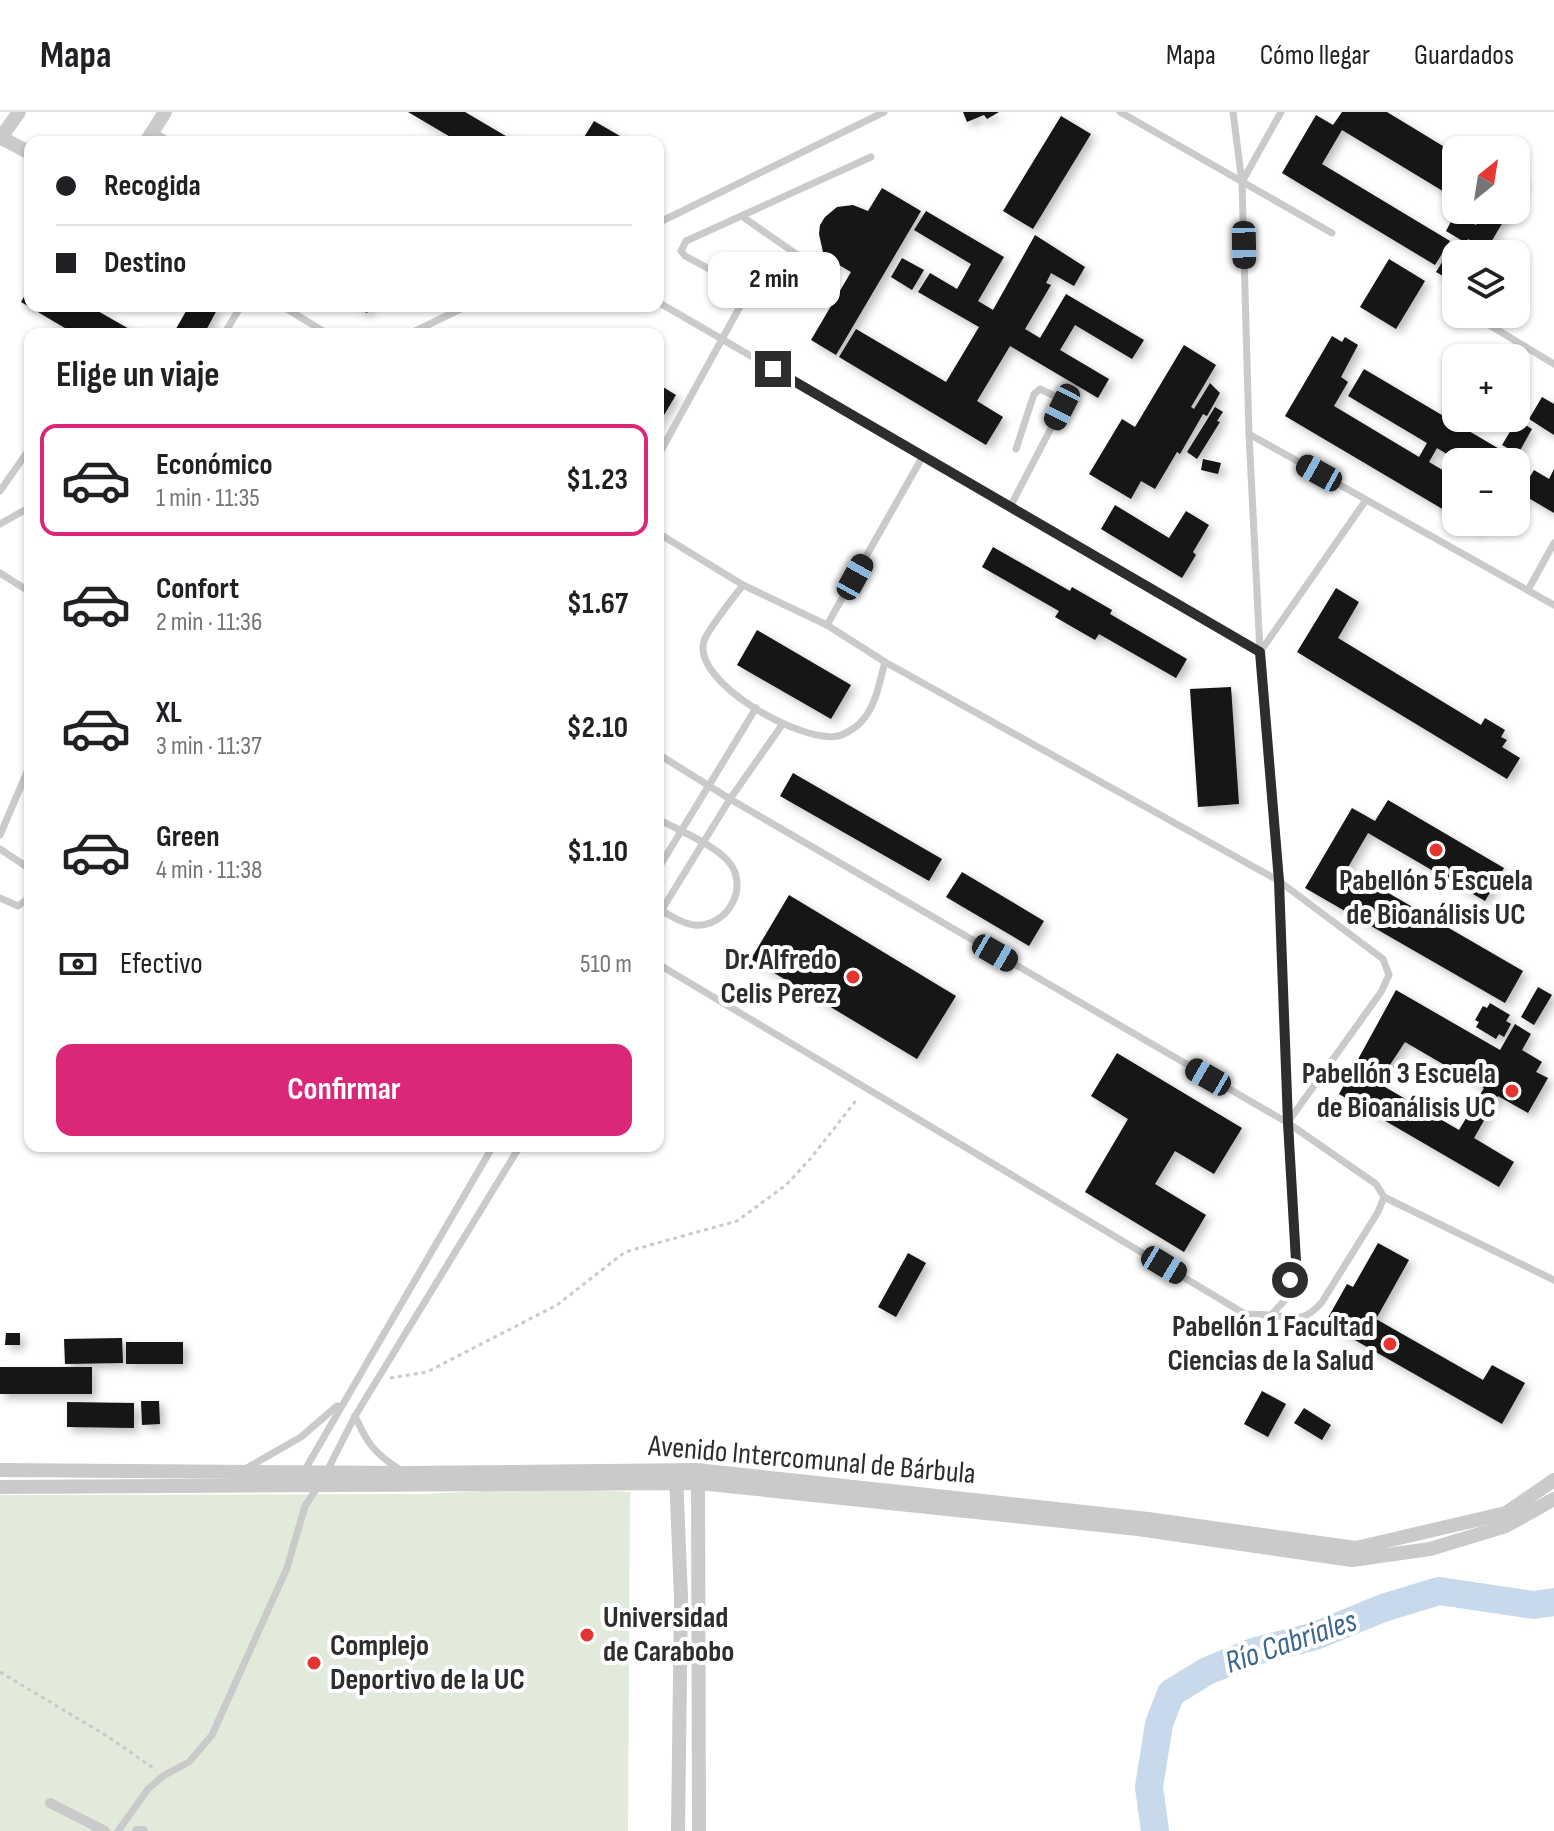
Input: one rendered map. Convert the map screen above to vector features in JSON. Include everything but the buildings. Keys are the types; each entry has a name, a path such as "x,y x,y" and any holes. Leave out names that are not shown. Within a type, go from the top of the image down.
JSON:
{"street":[{"path":"19,112 0,138 24,150"},
{"path":"151,136 165,112"},
{"name":"Avenido Intercomunal de Bárbula","path":"0,1470 240,1472 301,1479 318,1487 676,1476"},
{"name":"Avenido Intercomunal de Bárbula","path":"0,1487 301,1479 326,1473 698,1476 1148,1519 1356,1548 1506,1513 1554,1480"},
{"path":"676,1476 681,1597 678,1831"},
{"path":"698,1476 699,1831"},
{"name":"Avenido Intercomunal de Bárbula","path":"698,1476 1138,1529 1352,1560 1430,1549 1506,1526 1554,1499"},
{"path":"50,1803 105,1831"}],"lane":[{"path":"664,220 884,112"},
{"path":"1120,112 1332,233"},
{"path":"1233,112 1242,182 1249,434 1260,652 1279,881 1296,1261 1285,1300 1271,1315"},
{"path":"1242,182 1281,112"},
{"path":"769,301 685,256 681,251 686,241 871,157"},
{"path":"743,217 809,263"},
{"path":"664,445 749,290"},
{"path":"664,306 1260,652"},
{"path":"292,312 318,328"},
{"path":"421,328 455,312"},
{"path":"1494,328 1554,364"},
{"path":"1010,507 1062,407 1059,398 1040,389 1034,394 1016,449"},
{"path":"1249,434 1554,605"},
{"path":"827,625 923,456"},
{"path":"0,491 24,457"},
{"path":"1260,652 1366,500"},
{"path":"0,522 24,510"},
{"path":"664,537 743,585 827,625 885,662 1279,881 1383,959 1389,975 1381,992 1288,1123"},
{"path":"1528,590 1554,543"},
{"path":"0,573 24,588"},
{"path":"743,585 704,640 704,661 715,677 782,725 816,735 838,736 859,725 873,705 885,662"},
{"path":"664,859 756,708"},
{"path":"664,904 730,799 782,725"},
{"path":"664,758 1288,1123 1376,1184 1384,1197 1554,1280"},
{"path":"0,835 24,777"},
{"path":"664,822 725,858 734,872 737,888 733,904 722,918 705,925 687,924 664,914"},
{"path":"0,849 24,865"},
{"path":"0,898 18,906 24,902"},
{"path":"664,968 1245,1314 1297,1319 1311,1315 1378,1212 1384,1197"},
{"path":"305,1506 301,1479 344,1399 489,1152"},
{"path":"118,1831 140,1798 163,1776 189,1762 212,1735 287,1568 305,1506 355,1416 516,1152"},
{"path":"240,1472 301,1437 344,1399"},
{"path":"355,1416 366,1441 385,1461 404,1473"}],"path":[{"path":"378,1380 427,1372 482,1345 557,1305 625,1252 737,1221 786,1185 866,1088"},
{"path":"0,1672 107,1736 163,1776"}],"green space":[{"name":"Complejo Deportivo de la UC","path":"556,1487 630,1492 628,1831 0,1831 0,1495 424,1494"}],"waterway":[{"name":"Río Cabriales","path":"1155,1831 1149,1787 1159,1724 1171,1693 1207,1671 1256,1651 1315,1636 1383,1608 1439,1591 1534,1605 1554,1602"}],"place":[{"name":"Pabellón 5 Escuela de Bioanálisis UC","path":"1436,850"},
{"name":"Dr. Alfredo Celis Perez","path":"853,977"},
{"name":"Pabellón 3 Escuela de Bioanálisis UC","path":"1512,1091"},
{"name":"Pabellón 1 Facultad Ciencias de la Salud","path":"1390,1344"},
{"name":"Universidad de Carabobo","path":"587,1635"},
{"name":"Complejo Deportivo de la UC","path":"314,1663"}],"route":[{"path":"773,369 1260,652 1279,881 1296,1261 1290,1280"}]}
